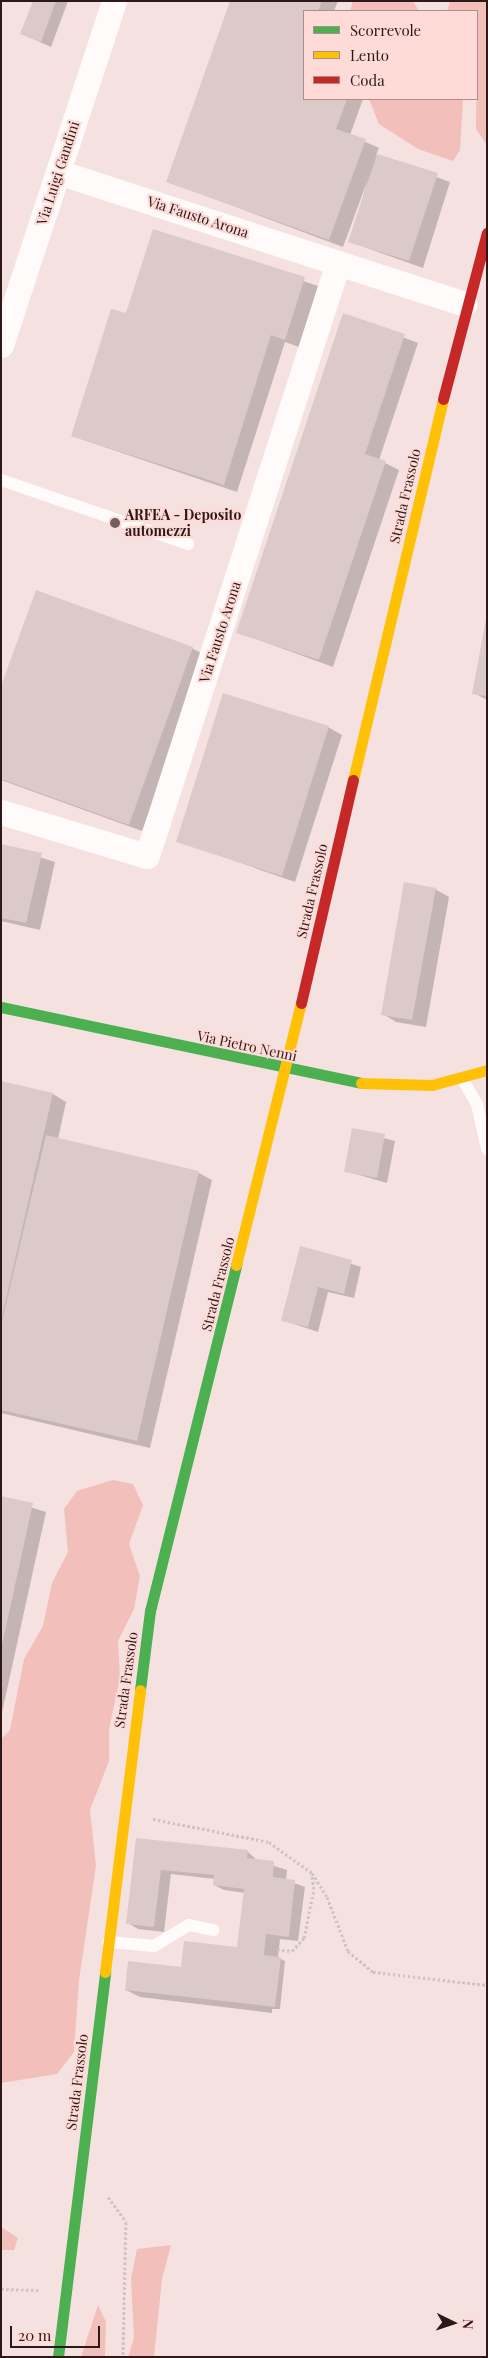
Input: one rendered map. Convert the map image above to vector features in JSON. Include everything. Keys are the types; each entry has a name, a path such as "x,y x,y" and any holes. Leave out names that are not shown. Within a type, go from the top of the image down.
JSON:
{"street":[{"name":"Via Luigi Gandini","path":"1,345 114,1"},
{"name":"Via Fausto Arona","path":"58,172 465,304"},
{"name":"Strada Frassolo","path":"58,2357 123,1813 150,1611 286,1070 465,304 487,233"},
{"name":"Via Fausto Arona","path":"1,812 148,856 338,263"},
{"name":"Via Pietro Nenni","path":"1,1007 286,1070 402,1088 463,1080 487,1070"}],"lane":[{"path":"1,480 188,544"},
{"path":"463,1080 477,1104 487,1149"},
{"path":"108,1942 154,1946 189,1925 213,1930"}],"path":[{"path":"123,1813 269,1842 312,1873 327,1896 348,1951 373,1972 487,1986"},
{"path":"277,1950 292,1951 304,1938 314,1889 312,1873"},
{"path":"81,2175 106,2193 126,2222 123,2357"},
{"path":"1,2289 67,2292"}],"shaded area":[{"path":"353,1 413,1 418,10 350,10"},
{"path":"450,1 487,1 487,145 476,129 476,100 478,100 478,10 447,10"},
{"path":"369,100 463,100 460,150 453,161 418,149 379,124"},
{"path":"113,1480 133,1484 143,1505 129,1544 140,1576 134,1609 118,1641 120,1678 109,1729 109,1761 90,1810 96,1866 79,1980 74,2052 57,2074 1,2083 1,1739 10,1730 24,1659 43,1626 52,1583 68,1552 64,1509 77,1491"},
{"path":"1,2227 18,2238 14,2250 1,2250"},
{"path":"171,2245 162,2279 154,2357 128,2357 134,2338 131,2279 137,2249"},
{"path":"98,2305 106,2322 105,2357 81,2357"}],"building":[{"path":"33,1 56,1 41,42 20,34"},
{"path":"230,1 322,1 318,10 303,10 303,100 347,100 336,129 366,139 329,240 166,182"},
{"path":"377,154 438,173 409,261 348,242"},
{"path":"153,229 305,277 285,340 271,335 224,485 71,436 111,309 126,313"},
{"path":"343,313 405,334 365,454 386,461 319,660 236,633"},
{"path":"36,590 193,647 129,825 1,779 1,686"},
{"path":"487,619 487,696 472,694"},
{"path":"223,693 329,726 282,876 176,842"},
{"path":"1,844 42,853 26,923 1,918"},
{"path":"404,882 436,888 412,1020 381,1015"},
{"path":"1,1081 53,1093 2,1317 1,1317"},
{"path":"352,1128 385,1134 377,1178 344,1172"},
{"path":"46,1135 199,1171 137,1441 1,1410 1,1325"},
{"path":"300,1246 352,1260 344,1294 318,1287 308,1327 281,1321"},
{"path":"1,1496 33,1503 2,1645 1,1645"},
{"path":"136,1838 248,1850 247,1858 274,1861 273,1877 295,1880 289,1937 266,1934 264,1955 281,1957 275,2007 125,1990 128,1961 181,1967 184,1941 237,1947 244,1889 213,1885 214,1875 161,1870 154,1927 126,1924"}],"traffic: fast":[{"path":"1,1007 361,1083"},
{"path":"140,1690 150,1611 236,1265"},
{"path":"58,2357 105,1972"}],"traffic: slow":[{"path":"353,780 443,399"},
{"path":"236,1265 301,1003"},
{"path":"361,1083 432,1085 487,1070"},
{"path":"105,1972 140,1690"}],"traffic: jam":[{"path":"443,399 487,233"},
{"path":"301,1003 353,780"}],"place":[{"name":"ARFEA - Deposito automezzi","path":"115,523"}]}
